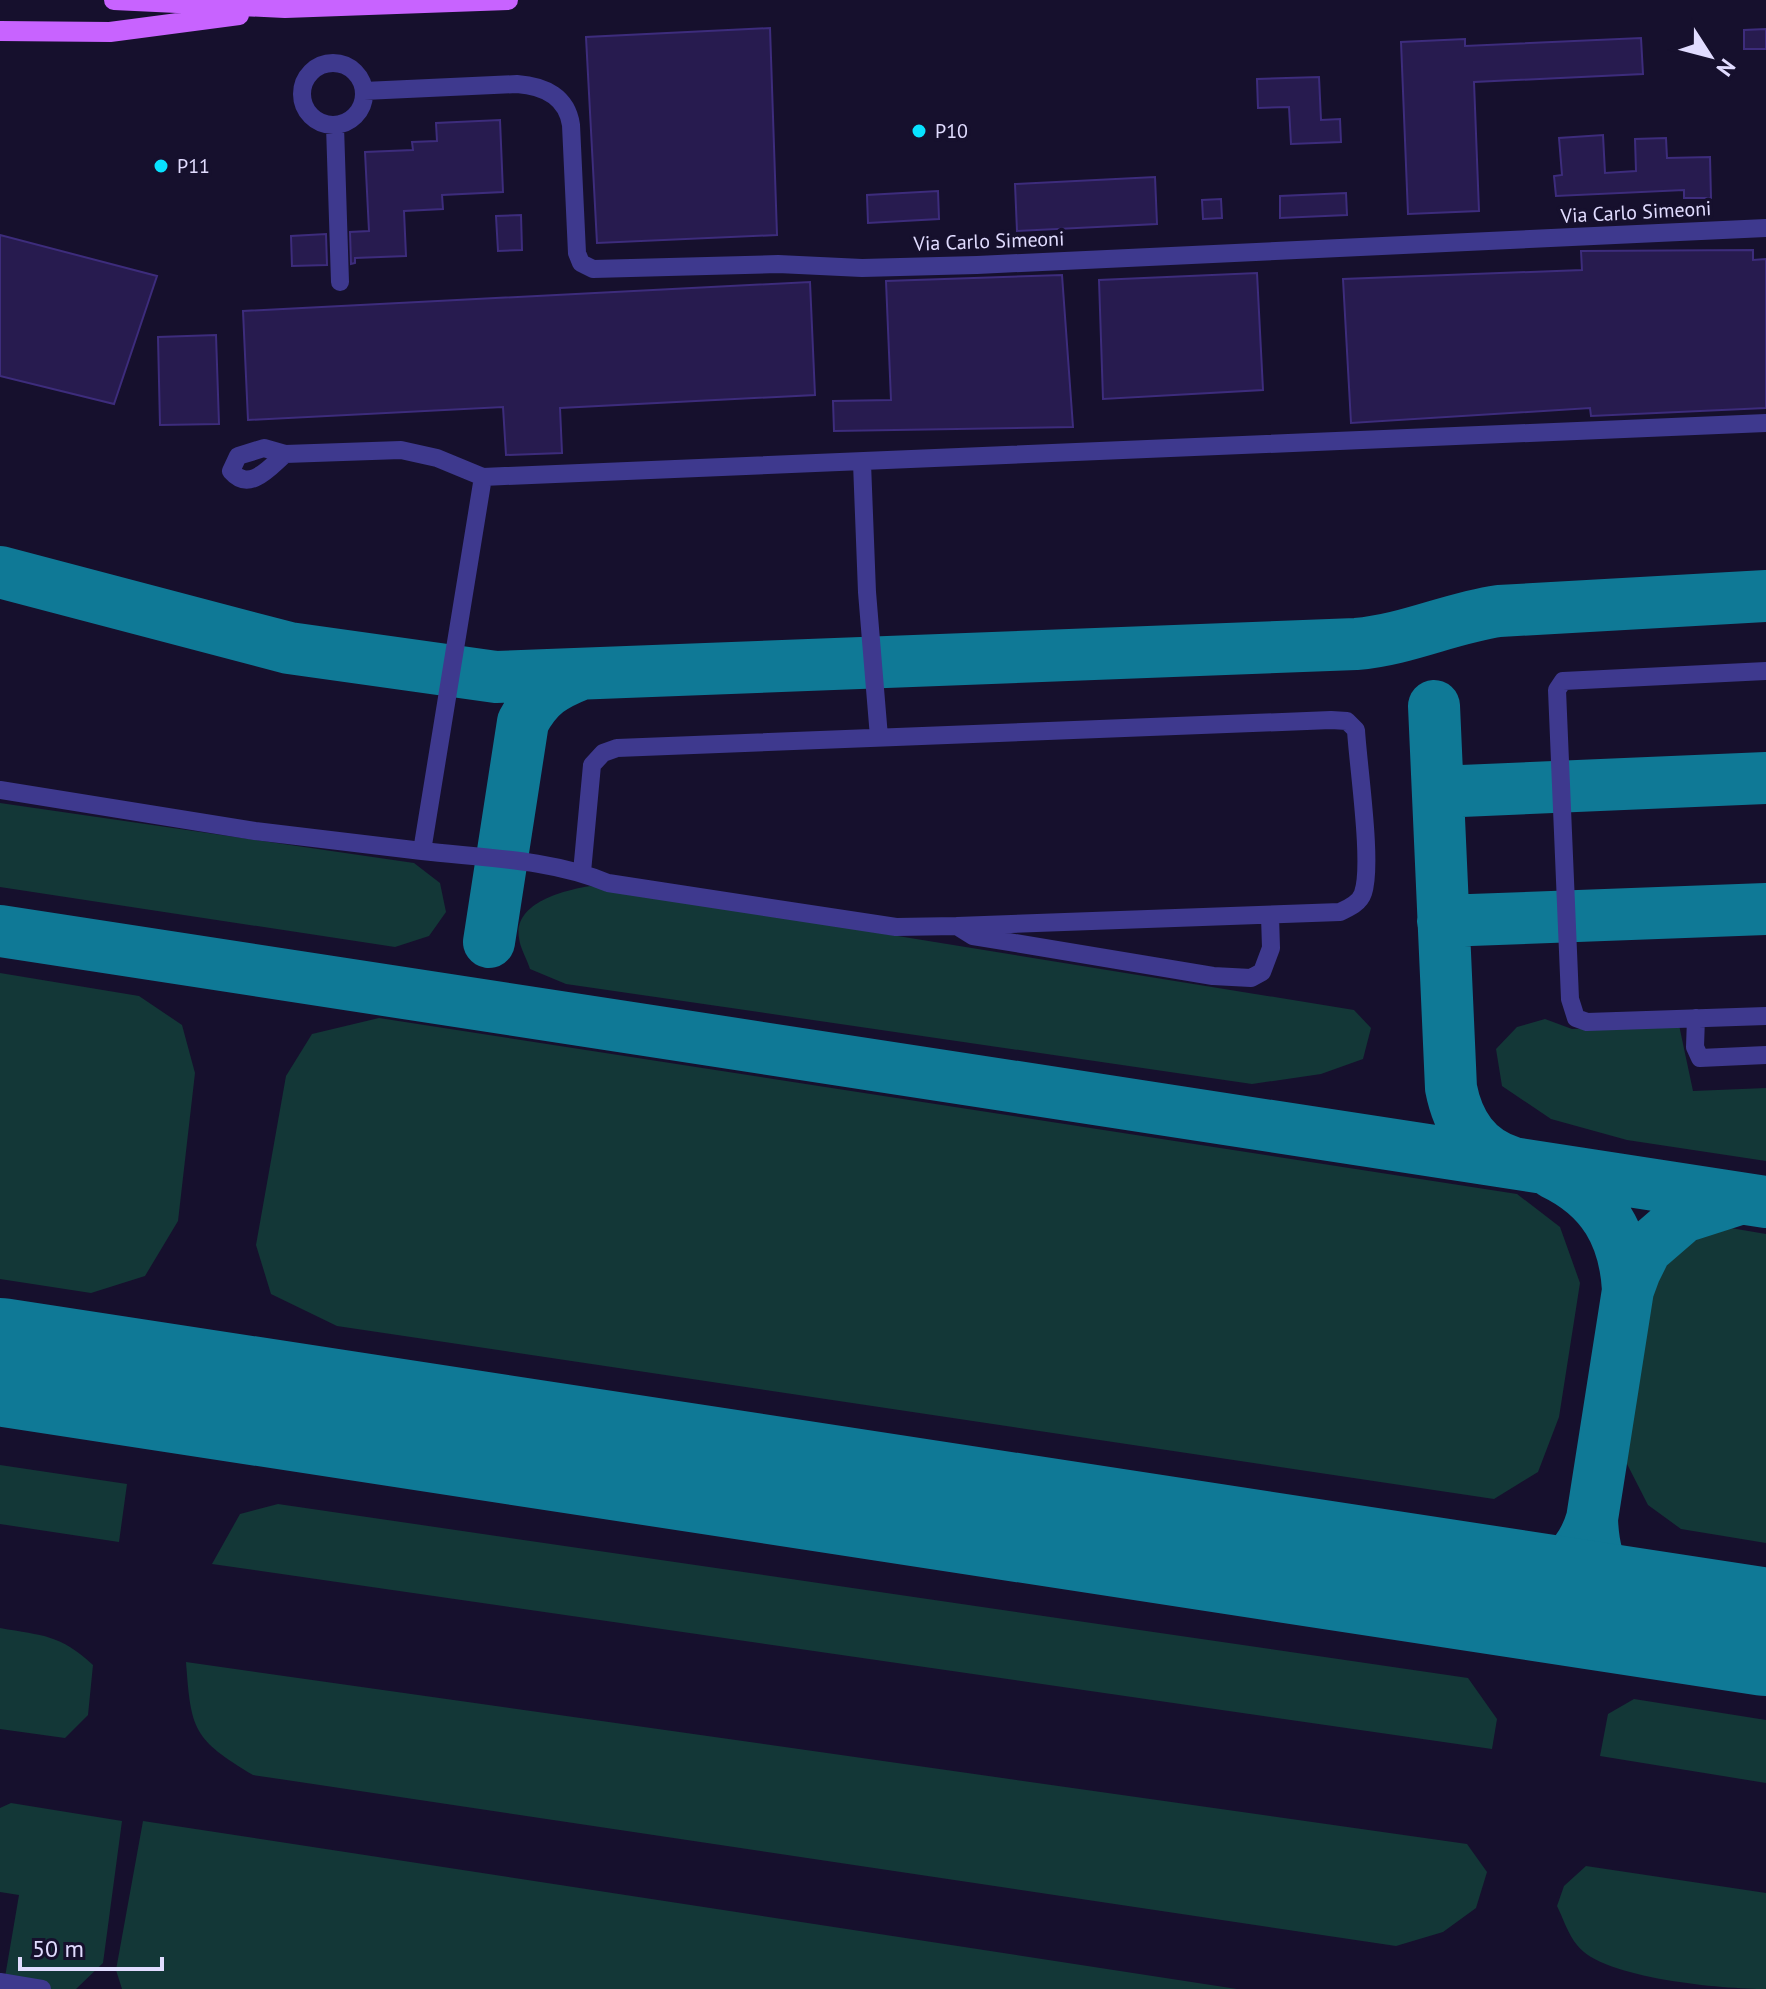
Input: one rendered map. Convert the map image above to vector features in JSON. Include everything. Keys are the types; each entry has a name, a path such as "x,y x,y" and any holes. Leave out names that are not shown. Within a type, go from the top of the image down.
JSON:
{"main road":[{"path":"114,0 285,8 508,0"},
{"path":"0,31 110,32 285,8"}],"lane":[{"path":"325,63 346,65 355,71 364,91 364,101 354,118 335,126 316,121 303,105 303,85 307,75 325,63"},
{"name":"Via Carlo Simeoni","path":"364,91 517,84 538,87 556,96 567,109 571,125 577,253 581,263 593,269 778,264 862,268 977,265 1766,228"},
{"path":"335,126 340,282"},
{"path":"285,454 401,450 437,458 483,477 1766,423"},
{"path":"862,463 867,592 879,737"},
{"path":"422,851 483,477"},
{"path":"1766,671 1563,681 1557,690 1570,999 1576,1018 1587,1022 1766,1016"},
{"path":"0,790 255,831 582,872 608,883 896,927 1270,916 1340,912 1354,905 1363,895 1366,868 1356,730 1347,721 617,748 603,753 592,765 582,872"},
{"path":"957,926 973,936 1213,976 1251,978 1262,972 1271,948 1270,916"},
{"path":"1696,1018 1695,1047 1700,1058 1766,1055"},
{"path":"0,1982 42,1989"}],"green space":[{"path":"0,803 414,863 440,883 446,912 429,936 395,947 0,887"},
{"path":"590,886 1354,1010 1371,1028 1363,1059 1321,1074 1252,1084 566,984 530,969 519,938 519,926 524,915 543,900"},
{"path":"0,973 139,996 182,1025 195,1073 178,1221 145,1276 91,1293 0,1279"},
{"path":"379,1018 1517,1194 1560,1227 1580,1283 1559,1417 1538,1472 1494,1499 337,1326 271,1294 256,1245 286,1076 312,1034"},
{"path":"1545,1019 1572,1029 1679,1025 1693,1091 1766,1088 1766,1161 1627,1140 1551,1119 1502,1086 1496,1049 1517,1027"},
{"path":"1719,1226 1766,1234 1766,1543 1681,1529 1648,1505 1626,1462 1645,1299 1675,1253"},
{"path":"0,1465 127,1484 119,1542 0,1524"},
{"path":"278,1504 1468,1678 1497,1719 1492,1749 212,1564 240,1514"},
{"path":"0,1628 60,1642 93,1665 88,1715 65,1738 0,1729"},
{"path":"186,1662 1467,1844 1487,1872 1476,1908 1443,1932 1396,1946 253,1775 218,1752 199,1730 190,1703"},
{"path":"1634,1699 1766,1720 1766,1783 1600,1756 1608,1714"},
{"path":"11,1803 122,1821 103,1963 76,1989 42,1989 4,1983 19,1895 0,1892 0,1808"},
{"path":"143,1821 1237,1989 122,1989 116,1970"},
{"path":"1586,1866 1766,1893 1766,1989 1665,1980 1611,1966 1591,1957 1574,1941 1557,1906 1564,1886"}],"building":[{"path":"770,28 777,235 597,243 586,37"},
{"path":"1766,29 1766,49 1744,49 1744,30"},
{"path":"1641,38 1643,74 1474,82 1479,211 1408,214 1401,42 1465,39 1465,46"},
{"path":"1319,77 1321,120 1340,119 1341,142 1291,144 1289,107 1258,108 1257,79"},
{"path":"500,120 503,192 442,195 443,209 404,211 406,256 355,258 355,263 351,264 350,232 369,231 365,152 413,150 412,142 437,141 436,123"},
{"path":"1603,135 1605,173 1636,171 1635,139 1666,138 1667,158 1710,157 1711,198 1684,198 1684,190 1556,196 1554,176 1562,175 1559,138"},
{"path":"1155,177 1157,224 1017,231 1015,184"},
{"path":"938,191 939,219 868,223 867,195"},
{"path":"1346,193 1347,215 1280,218 1280,196"},
{"path":"1221,199 1222,218 1203,219 1202,200"},
{"path":"521,215 522,250 498,251 496,216"},
{"path":"326,234 327,265 292,266 291,236"},
{"path":"0,235 157,276 114,404 0,376"},
{"path":"1753,250 1753,260 1766,259 1766,408 1591,416 1590,408 1351,423 1343,279 1582,270 1581,251"},
{"path":"1257,273 1263,390 1103,399 1099,280"},
{"path":"1062,275 1073,427 834,431 833,401 891,400 886,281"},
{"path":"810,282 815,395 560,408 562,453 506,455 503,407 248,420 243,311"},
{"path":"216,335 219,424 160,425 158,337"}],"taxiway":[{"path":"0,572 289,648 496,677 1356,644 1393,638 1499,611 1766,596"},
{"path":"489,942 523,722 534,704 547,692 581,674"},
{"path":"1434,706 1451,1088 1458,1113 1470,1134 1488,1151 1511,1162"},
{"path":"1438,792 1766,778"},
{"path":"1443,921 1766,909"},
{"path":"0,931 1766,1202"},
{"path":"1553,1173 1585,1194 1608,1220 1622,1252 1628,1290"},
{"path":"1666,1617 1633,1601 1610,1582 1597,1556 1594,1539 1592,1519 1628,1290 1646,1249 1683,1217 1736,1200"},
{"path":"1490,1590 1524,1585 1554,1572 1577,1550 1592,1519"}],"runway":[{"path":"0,1362 1766,1632"}],"place":[{"name":"P10","path":"919,131"},
{"name":"P11","path":"161,166"}]}
